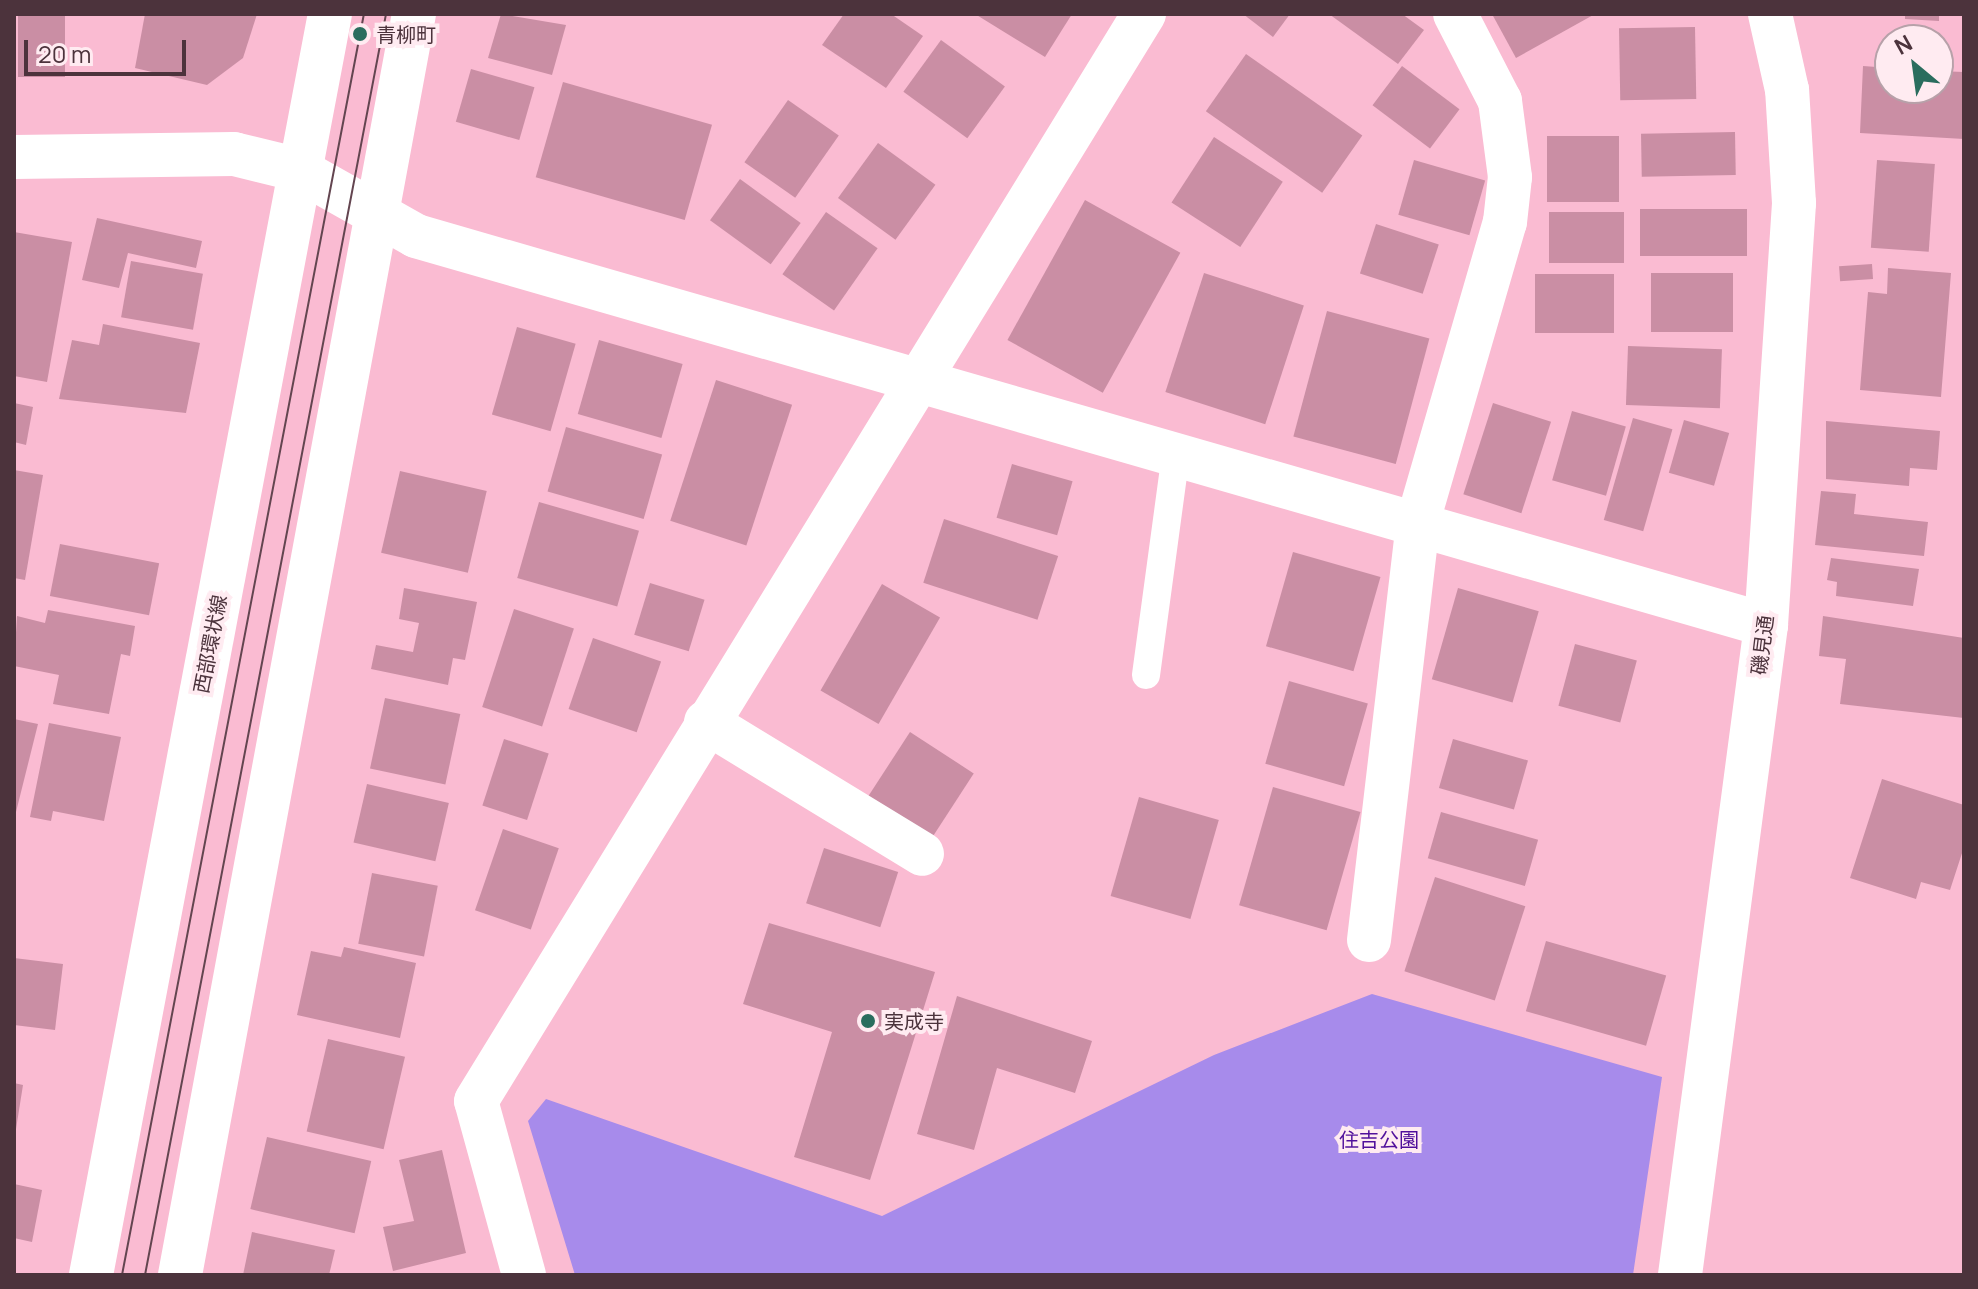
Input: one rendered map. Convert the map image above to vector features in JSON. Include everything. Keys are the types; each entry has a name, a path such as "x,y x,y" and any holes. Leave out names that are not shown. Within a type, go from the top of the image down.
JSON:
{"street":[{"name":"西部環状線","path":"91,1275 330,14"},
{"path":"180,1275 379,216 414,14"},
{"path":"524,1275 476,1101 913,379 1144,14"},
{"path":"1369,940 1418,521 1505,222 1510,177 1500,101 1455,14"},
{"name":"磯見通","path":"1680,1275 1766,625 1794,203 1787,90 1770,14"},
{"path":"14,157 234,154 299,170 416,236 1418,521 1766,625"},
{"path":"706,722 922,854"}],"lane":[{"path":"1146,675 1176,453"}],"green space":[{"name":"住吉公園","path":"1372,994 1662,1077 1633,1275 575,1275 528,1121 546,1099 882,1216 1214,1055"}],"building":[{"path":"18,14 65,14 65,77 18,77"},
{"path":"145,14 257,14 243,58 207,85 135,68"},
{"path":"501,14 566,25 552,75 488,58"},
{"path":"844,14 891,14 923,36 886,88 822,45"},
{"path":"975,14 1072,14 1045,57"},
{"path":"1243,14 1290,14 1273,37"},
{"path":"1329,14 1402,14 1424,30 1398,64"},
{"path":"1492,14 1595,14 1516,58"},
{"path":"1905,14 1939,14 1939,21 1905,19"},
{"path":"1695,27 1696,99 1620,100 1619,28"},
{"path":"941,40 1005,86 967,138 903,92"},
{"path":"1246,54 1362,135 1322,193 1206,111"},
{"path":"1402,66 1460,109 1430,148 1373,105"},
{"path":"1863,66 1874,67 1874,104 1954,104 1954,72 1964,72 1964,139 1860,133"},
{"path":"471,69 534,87 519,140 456,122"},
{"path":"563,82 712,125 685,220 536,177"},
{"path":"788,100 839,136 795,198 744,162"},
{"path":"1735,132 1736,175 1642,177 1641,134"},
{"path":"1547,136 1619,136 1619,202 1547,202"},
{"path":"1214,137 1283,182 1240,247 1172,202"},
{"path":"878,143 935,185 895,240 838,198"},
{"path":"1414,160 1485,180 1469,235 1398,215"},
{"path":"1877,160 1935,164 1929,252 1871,248"},
{"path":"740,179 801,223 771,264 710,220"},
{"path":"1085,200 1180,253 1103,393 1007,340"},
{"path":"1640,209 1747,209 1747,256 1640,256"},
{"path":"826,212 878,248 834,310 782,274"},
{"path":"1549,212 1624,212 1624,263 1549,263"},
{"path":"97,218 202,241 196,268 128,253 119,288 82,280"},
{"path":"1376,224 1439,244 1423,294 1360,273"},
{"path":"14,232 72,242 47,382 14,376"},
{"path":"131,261 203,274 193,330 121,317"},
{"path":"1872,264 1873,279 1840,281 1839,266"},
{"path":"1888,268 1951,273 1941,397 1860,390 1868,292 1887,294"},
{"path":"1204,273 1304,305 1265,424 1165,392"},
{"path":"1651,273 1733,273 1733,332 1651,332"},
{"path":"1535,274 1614,274 1614,333 1535,333"},
{"path":"1327,311 1429,338 1396,464 1293,437"},
{"path":"103,324 200,343 186,413 59,399 72,340 99,345"},
{"path":"517,327 576,344 551,431 492,414"},
{"path":"599,340 683,364 661,438 578,414"},
{"path":"1628,346 1722,349 1720,408 1626,405"},
{"path":"716,380 792,405 746,545 670,521"},
{"path":"14,403 33,407 26,445 14,442"},
{"path":"1493,403 1551,422 1521,513 1463,494"},
{"path":"1572,411 1626,426 1606,496 1552,480"},
{"path":"1633,418 1672,429 1643,531 1604,520"},
{"path":"1684,420 1729,433 1714,486 1669,473"},
{"path":"1826,421 1940,431 1937,470 1910,468 1909,486 1826,479"},
{"path":"566,427 662,455 644,519 548,491"},
{"path":"1012,464 1073,481 1057,535 997,518"},
{"path":"14,470 43,475 25,580 14,578"},
{"path":"400,471 487,491 468,573 381,553"},
{"path":"1821,491 1856,494 1854,514 1928,522 1924,556 1815,545"},
{"path":"539,502 639,531 617,607 517,578"},
{"path":"944,519 1058,556 1037,620 923,583"},
{"path":"60,544 159,563 149,615 50,596"},
{"path":"1293,552 1380,577 1353,671 1266,646"},
{"path":"1831,558 1919,569 1913,606 1836,596 1837,582 1827,580"},
{"path":"650,583 705,600 689,651 634,635"},
{"path":"882,584 940,618 879,724 820,691"},
{"path":"404,588 477,602 465,660 453,658 448,685 371,669 376,645 413,652 419,623 399,619"},
{"path":"1458,588 1539,611 1513,702 1432,679"},
{"path":"514,609 574,628 542,726 482,707"},
{"path":"48,610 135,626 130,656 121,654 109,714 53,704 59,675 14,666 17,616 45,623"},
{"path":"1823,616 1964,638 1964,718 1840,704 1846,659 1819,656"},
{"path":"593,638 661,661 637,732 569,709"},
{"path":"1575,644 1637,661 1620,722 1558,706"},
{"path":"1289,681 1368,704 1344,786 1265,764"},
{"path":"385,698 460,714 445,784 370,768"},
{"path":"14,719 38,724 15,816 14,815"},
{"path":"49,723 121,737 104,821 53,811 51,821 30,817"},
{"path":"910,732 974,773 929,842 865,801"},
{"path":"504,739 549,754 527,820 482,806"},
{"path":"1453,739 1528,760 1514,810 1439,788"},
{"path":"1882,779 1964,805 1964,847 1950,890 1921,882 1916,899 1850,878"},
{"path":"367,784 449,803 435,861 354,842"},
{"path":"1273,787 1360,812 1327,930 1239,905"},
{"path":"1139,797 1219,820 1190,919 1111,896"},
{"path":"1441,812 1538,840 1525,886 1428,858"},
{"path":"503,829 559,848 531,930 475,910"},
{"path":"824,848 898,872 880,927 806,903"},
{"path":"372,873 438,886 424,956 358,944"},
{"path":"1435,877 1525,906 1495,1001 1404,971"},
{"path":"769,923 935,972 870,1180 794,1157 832,1032 743,1004"},
{"path":"1546,941 1666,975 1646,1046 1526,1011"},
{"path":"344,947 416,963 400,1038 297,1015 311,951 341,957"},
{"path":"14,958 63,964 55,1030 14,1025"},
{"path":"957,996 1092,1041 1075,1093 997,1068 974,1150 917,1134"},
{"path":"328,1039 405,1057 384,1149 307,1132"},
{"path":"14,1083 23,1085 16,1129 14,1129"},
{"path":"267,1137 371,1161 355,1233 250,1209"},
{"path":"442,1150 466,1253 393,1271 383,1227 414,1221 399,1160"},
{"path":"14,1184 42,1190 32,1242 14,1238"},
{"path":"252,1232 335,1250 329,1275 243,1275"}],"tram line":[{"path":"122,1275 364,14"},
{"path":"145,1275 386,14"}],"place":[{"name":"青柳町","path":"360,34"},
{"name":"実成寺","path":"868,1021"}]}
